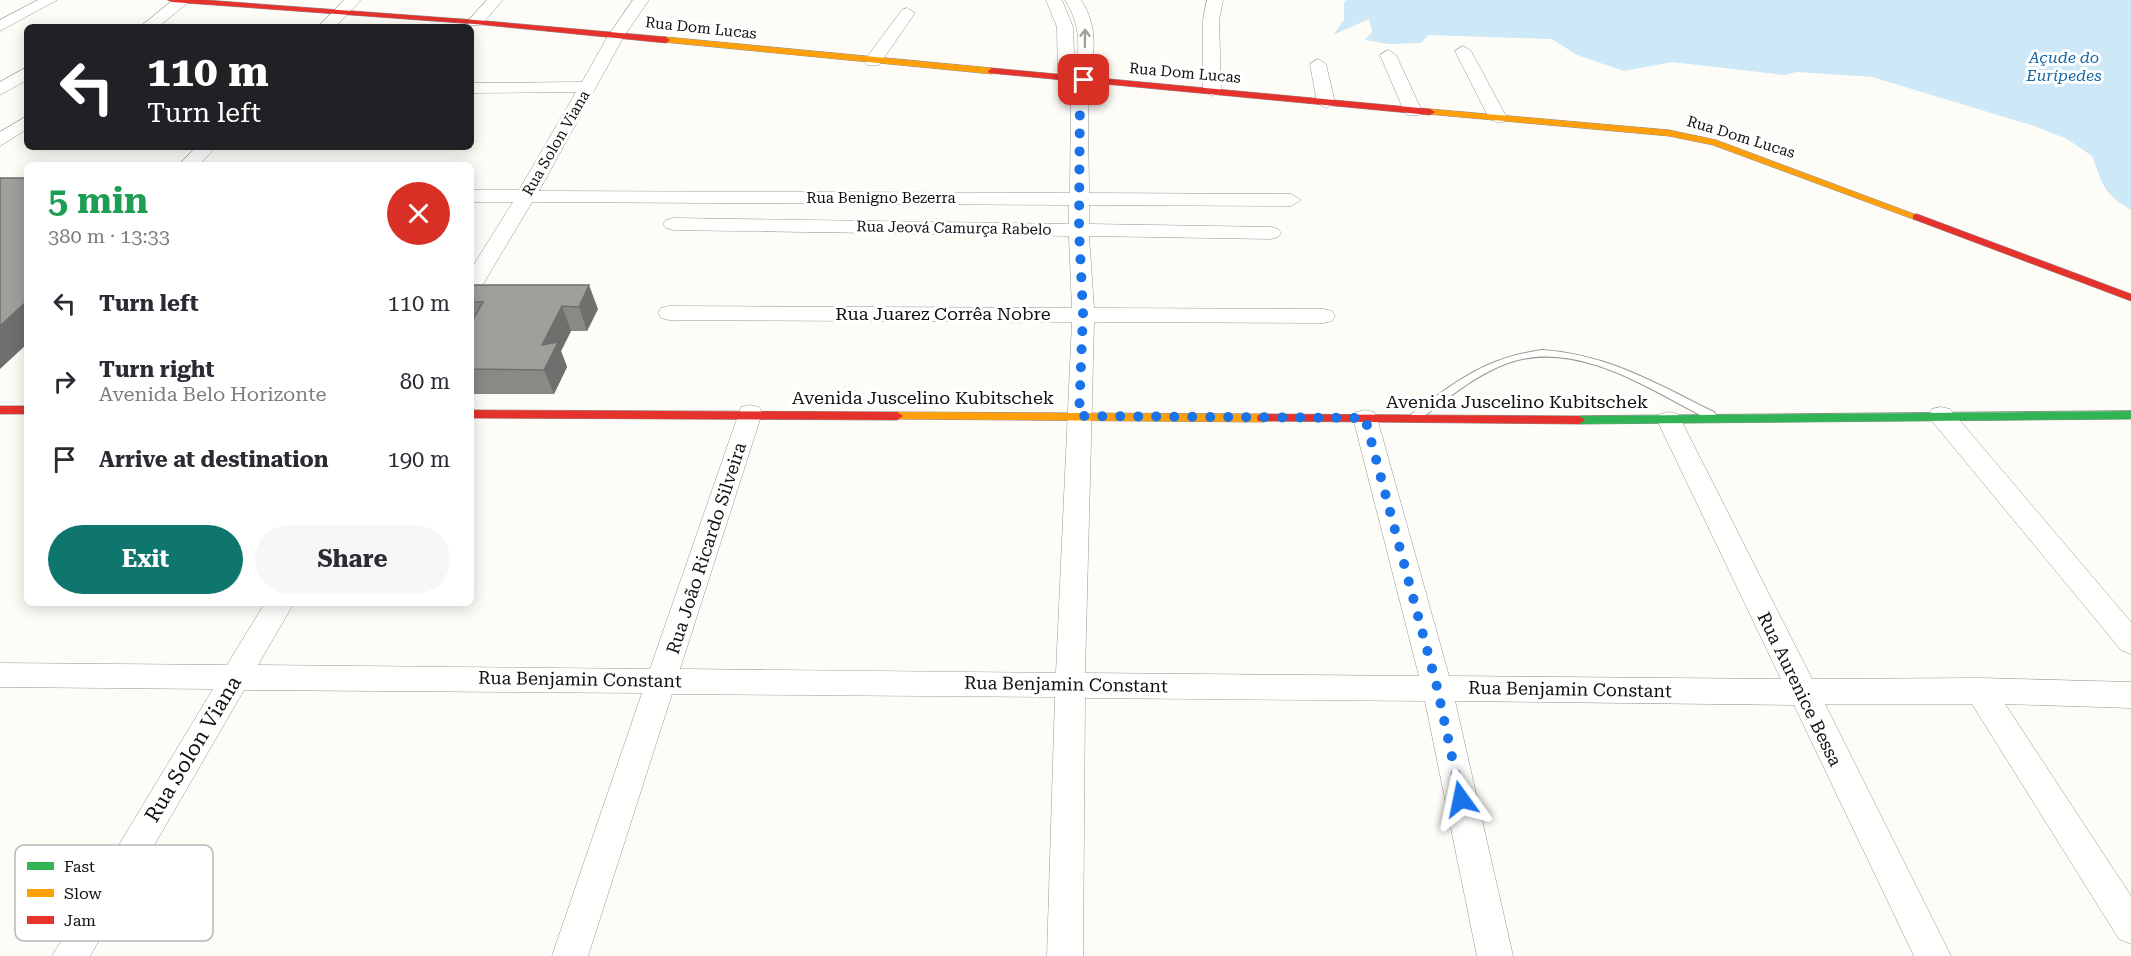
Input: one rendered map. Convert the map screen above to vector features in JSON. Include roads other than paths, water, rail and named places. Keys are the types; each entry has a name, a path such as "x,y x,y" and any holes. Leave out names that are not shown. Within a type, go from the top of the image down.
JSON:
{"street":[{"path":"0,26 50,0"},
{"path":"151,24 179,0"},
{"name":"Rua Dom Lucas","path":"179,0 475,22 873,61 1077,84 1212,91 1669,133 1716,143 1936,223 2131,298"},
{"path":"329,24 353,0"},
{"path":"475,22 495,0"},
{"name":"Rua Solon Viana","path":"474,281 526,196 616,36 641,0"},
{"path":"1212,91 1211,20 1215,0"},
{"path":"1065,956 1070,684 1083,313 1077,84 1086,23 1067,4"},
{"path":"873,61 907,13"},
{"path":"1463,51 1498,118"},
{"path":"1388,56 1413,111"},
{"path":"1318,64 1326,103"},
{"path":"4,87 24,74"},
{"path":"4,87 24,85"},
{"path":"474,88 589,87"},
{"path":"0,141 24,122"},
{"path":"191,162 204,150"},
{"name":"Rua Benigno Bezerra","path":"474,195 1291,200"},
{"name":"Rua Jeová Camurça Rabelo","path":"673,224 1272,233"},
{"name":"Rua Juarez Corrêa Nobre","path":"669,313 1083,313 1324,316"},
{"path":"0,410 24,410"},
{"name":"Avenida Juscelino Kubitschek","path":"474,414 750,413 1669,420 1941,415 2131,415"},
{"name":"Rua João Ricardo Silveira","path":"570,956 750,413"},
{"path":"1941,415 2131,642"},
{"path":"1365,418 1437,687 1494,956"},
{"name":"Rua Aurenice Bessa","path":"1669,420 1933,956"},
{"name":"Rua Solon Viana","path":"136,845 278,606"},
{"name":"Rua Benjamin Constant","path":"0,675 1801,692 1980,691 2131,695"},
{"path":"1980,691 2131,927"},
{"name":"Rua Solon Viana","path":"70,956 79,941"}],"lane":[{"path":"1412,418 1484,370 1518,357 1553,354 1600,364 1720,419"}],"water":[{"name":"Açude do Eurípedes","path":"1347,0 2131,0 2131,210 2114,198 2105,188 2092,156 2067,139 2034,126 1872,77 1797,72 1784,75 1672,62 1624,71 1577,55 1552,39 1428,35 1421,43 1389,44 1365,40 1372,32 1369,19 1333,35 1344,20 1344,2"}]}
